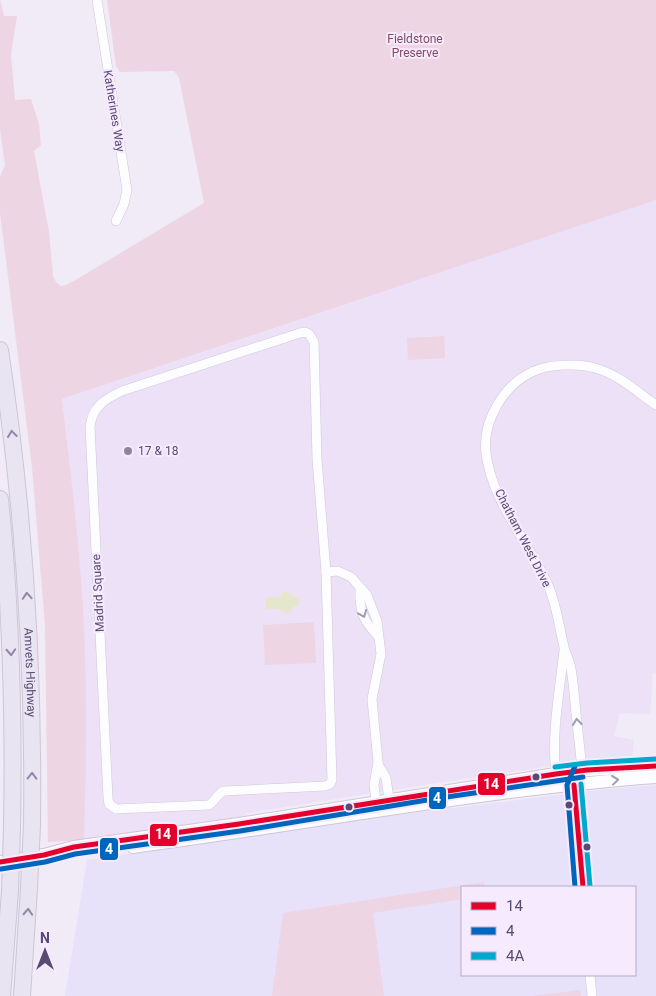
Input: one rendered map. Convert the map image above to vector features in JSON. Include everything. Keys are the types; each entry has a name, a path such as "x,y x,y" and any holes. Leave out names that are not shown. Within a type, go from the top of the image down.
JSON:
{"highway":[{"name":"Amvets Highway","path":"0,350 16,466 26,576 31,667 32,825 22,996"},
{"name":"Amvets Highway","path":"0,499 12,678 12,828 10,891 2,996"}],"main road":[{"path":"390,804 582,770 656,766"},
{"path":"0,862 44,855 73,855 240,833 390,804 656,777"}],"street":[{"name":"Katherines Way","path":"97,0 127,190 124,204 116,222"},
{"name":"Madrid Square","path":"300,333 310,334 314,342 317,459 326,572 333,773 330,784 325,786 224,792 220,793 209,805 121,810 112,808 108,798 90,427 92,415 98,406 105,399 122,390 300,333"},
{"name":"Chatham West Drive","path":"582,770 571,668 564,647 557,611 547,585 505,508 492,476 485,443 491,418 497,404 507,391 518,381 533,372 553,367 571,365 601,370 617,378 656,405"},
{"path":"326,572 338,571 346,573 357,583 372,604 377,621 380,654 372,699 378,762 374,785 376,806"},
{"name":"Chatham West Drive","path":"556,774 555,735 564,647"},
{"path":"378,762 386,778 390,804"},
{"path":"582,770 574,784 583,886"},
{"path":"556,774 574,784"},
{"path":"590,976 592,996"}],"shaded area":[{"path":"656,199 656,673 653,673 650,714 620,713 614,736 634,740 632,760 544,767 246,813 247,817 84,840 85,648 76,525 62,399"},
{"path":"285,591 299,599 299,605 293,607 287,613 282,612 280,609 266,609 266,598 279,597"},
{"path":"656,785 656,996 65,996 87,860 397,815 598,790"}],"green space":[{"name":"Fieldstone Preserve","path":"0,0 4,16 17,16 11,54 15,100 31,99 39,124 41,145 34,151 49,232 53,276 61,286 79,278 204,203 179,78 174,71 120,72 116,66 107,0 656,0 656,200 62,399 84,619 86,769 84,840 48,842 45,626 32,467 0,213 0,177 5,165 0,130"},
{"path":"444,336 445,358 408,360 407,338"},
{"path":"314,622 316,663 265,665 263,625"},
{"path":"484,882 485,886 461,886 461,899 373,913 384,996 272,996 283,913"},
{"path":"580,990 581,996 531,996"}],"transit line":[{"name":"4A","path":"555,767 656,759"},
{"name":"4","path":"575,766 567,785 575,886"},
{"name":"14","path":"0,862 44,855 74,847 239,824 556,774 587,770 656,766"},
{"name":"4","path":"1,869 45,862 75,854 240,831 433,799 583,777"},
{"name":"4A","path":"581,784 590,886"},
{"name":"14","path":"574,785 583,886"}],"place":[{"name":"17 & 18","path":"128,451"}]}
